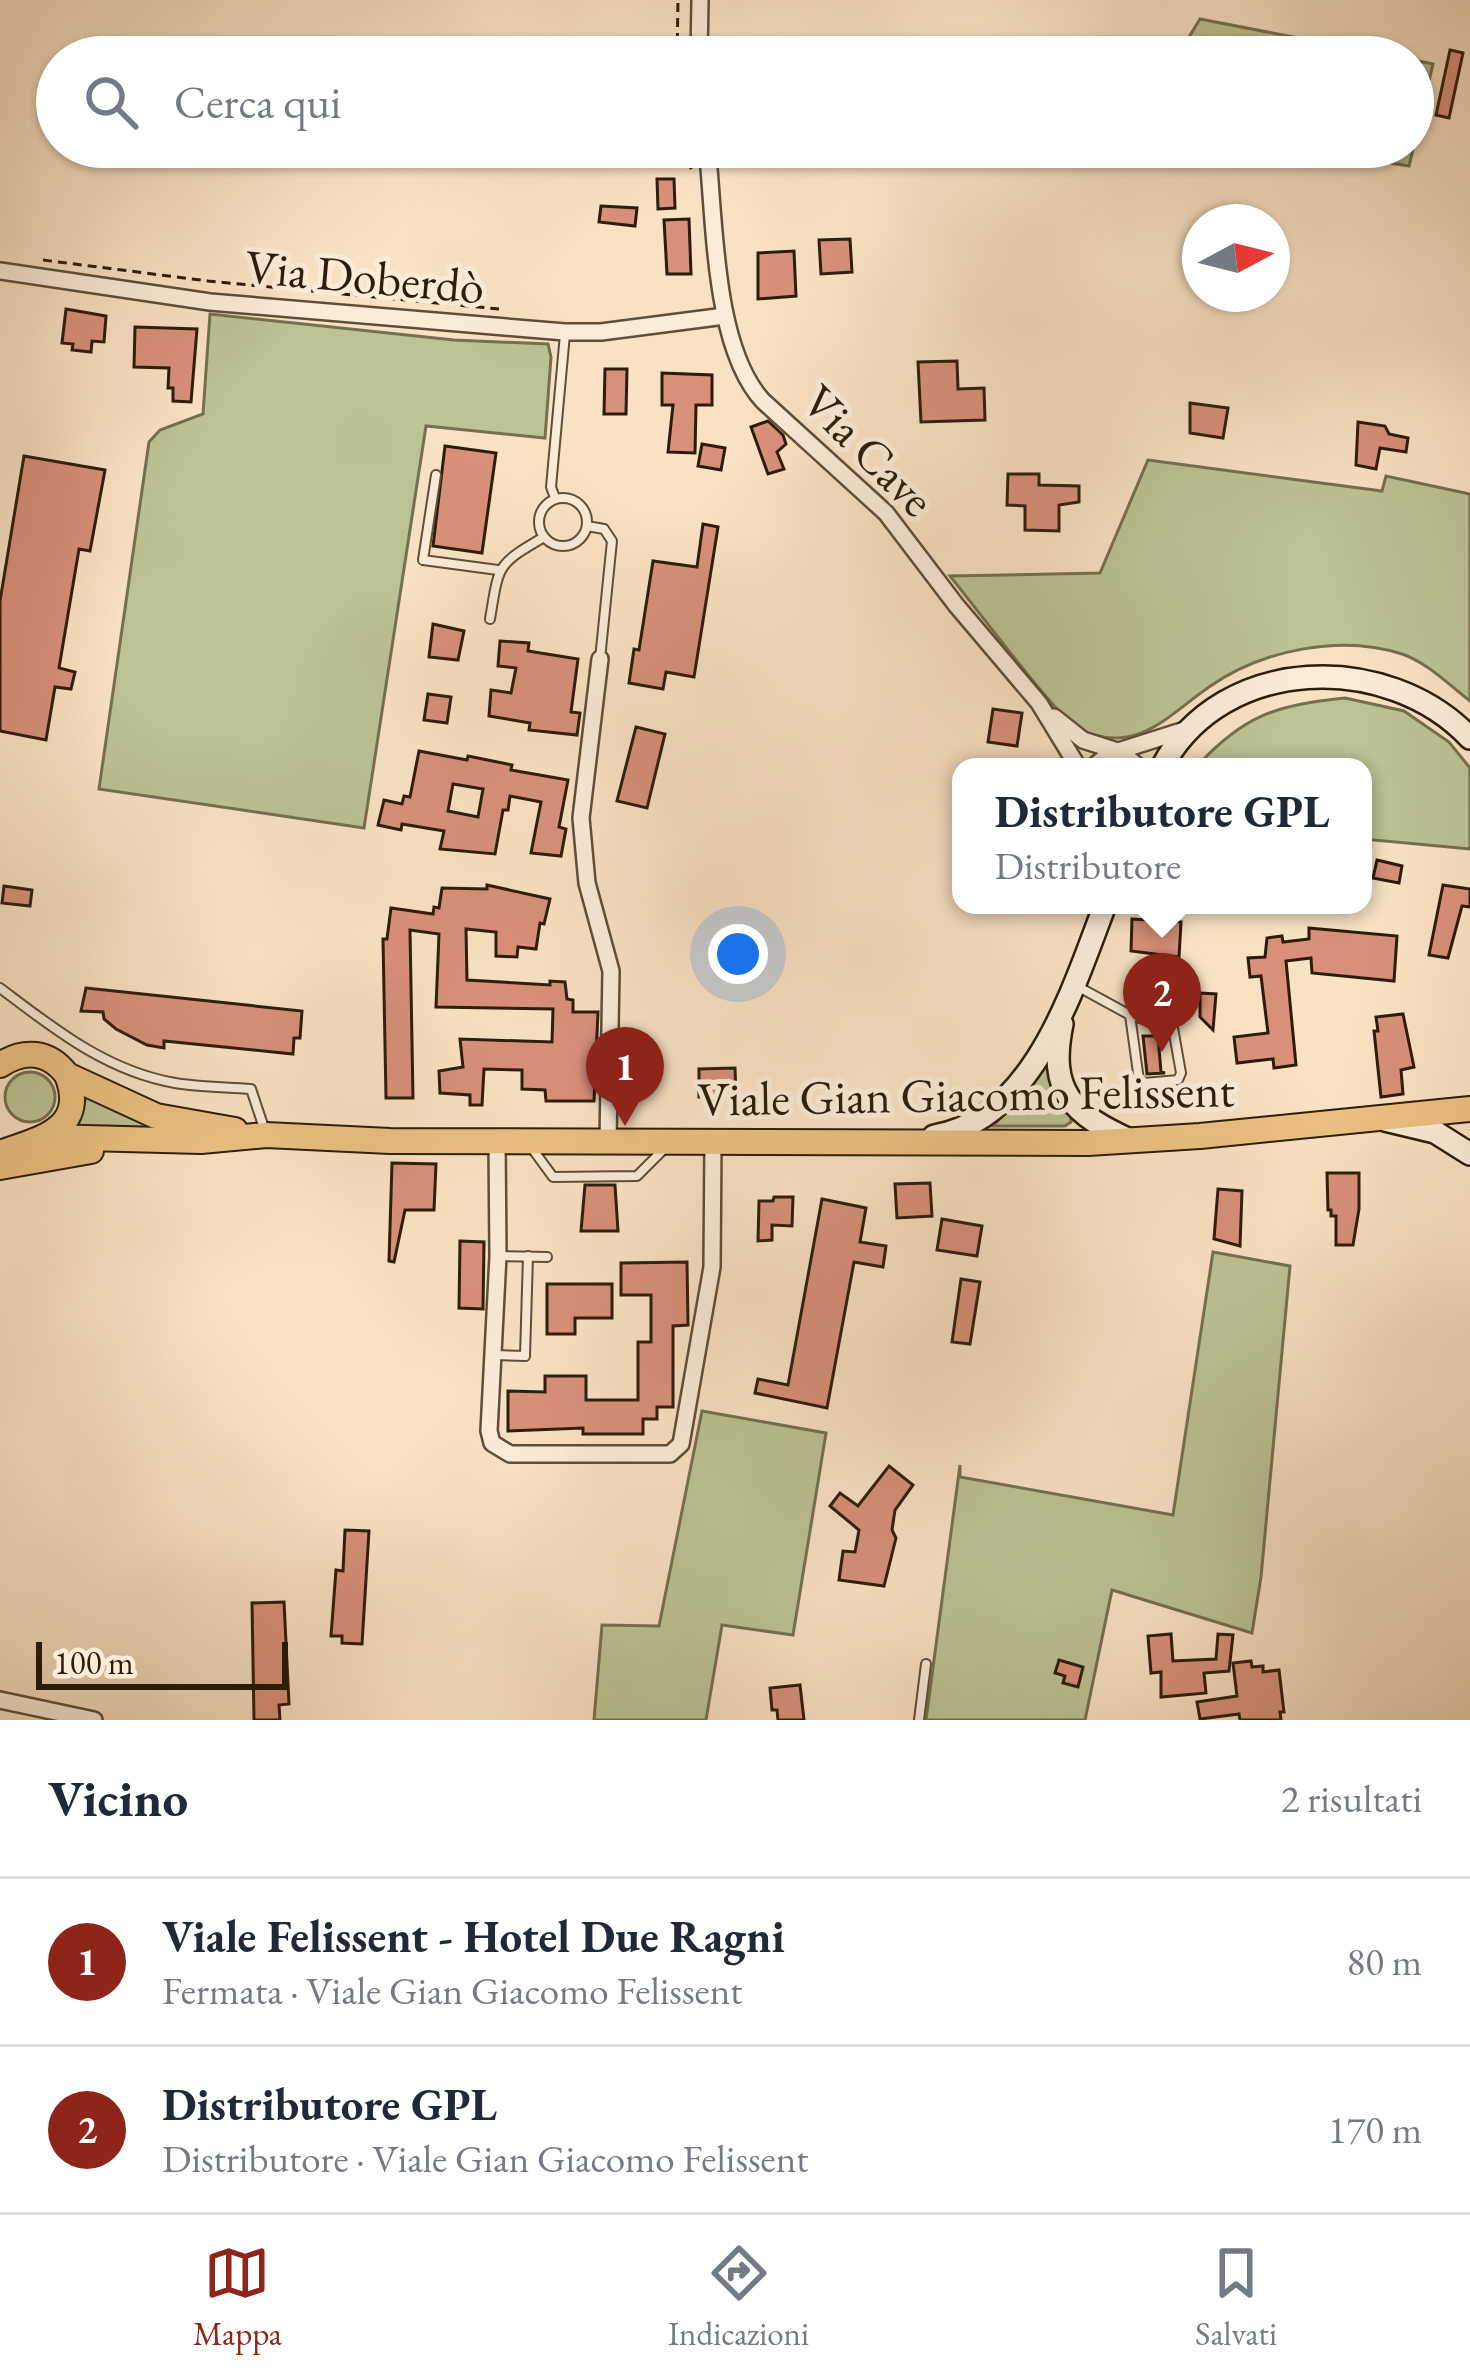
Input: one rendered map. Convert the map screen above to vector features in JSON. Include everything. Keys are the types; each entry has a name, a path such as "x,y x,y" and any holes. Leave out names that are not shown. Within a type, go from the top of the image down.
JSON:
{"main road":[{"path":"1169,758 1194,727 1236,698 1277,682 1349,677 1392,686 1430,704 1470,739"},
{"path":"898,1142 951,1133 992,1112 1021,1083 1070,993 1101,914"},
{"path":"1070,993 1056,1062 1062,1085 1072,1104 1091,1121 1134,1142"},
{"name":"Viale Gian Giacomo Felissent","path":"0,1040 39,1054 67,1076 156,1116 266,1135"},
{"path":"0,1065 13,1056 39,1054"},
{"path":"42,1138 65,1121 70,1110 73,1098 67,1076"},
{"name":"Viale Gian Giacomo Felissent","path":"0,1129 23,1140 201,1141 266,1135 497,1141 1134,1142 1470,1109"},
{"path":"1379,1119 1435,1132 1470,1154"},
{"name":"Viale Gian Giacomo Felissent","path":"0,1153 42,1138"},
{"path":"0,1167 61,1154 201,1141"}],"street":[{"path":"699,36 700,0"},
{"name":"Via Cave","path":"709,168 725,316 735,354 752,390 886,513 1039,703 1073,758"},
{"name":"Via Doberdò","path":"0,271 210,302 565,332 725,316"},
{"path":"600,659 580,818 586,883 611,971 608,1141"},
{"path":"1039,703 1083,740 1128,758"},
{"path":"1102,758 1194,727"},
{"path":"497,1141 498,1256 489,1431 492,1443 510,1454 675,1451 681,1444 709,1293 712,1141"},
{"path":"0,1700 94,1720"}],"lane":[{"path":"554,499 551,488 565,332"},
{"path":"436,476 423,560 498,570"},
{"path":"554,499 579,503 587,526"},
{"path":"554,499 539,515 544,537 556,545 572,545 587,526"},
{"path":"587,526 604,529 612,541 600,659"},
{"path":"490,619 498,570 509,557 544,537"},
{"path":"0,988 114,1064 177,1083 251,1089 266,1135"},
{"path":"1070,993 1173,1028 1181,1073 1178,1080 1139,1080 1130,1015"},
{"path":"527,1141 553,1177 638,1176 671,1141"},
{"path":"498,1256 547,1257"},
{"path":"493,1354 525,1356 528,1256"},
{"path":"919,1720 926,1664"}],"path":[{"path":"677,36 678,0"},
{"path":"691,168 698,184"},
{"path":"44,260 504,309"}],"green space":[{"path":"1200,19 1288,36 1190,36"},
{"path":"210,314 454,340 548,344 545,438 426,426 364,828 99,789 149,442 160,430 203,414"},
{"path":"1148,460 1382,491 1386,476 1470,494 1470,701 1402,654 1328,646 1253,663 1134,735 1099,737 1079,730 1036,685 950,576 1100,573"},
{"path":"1345,698 1404,711 1449,742 1470,768 1470,849 1372,840 1372,758 1204,758 1246,724 1299,704"},
{"path":"1045,1063 1071,1122 1065,1126 993,1126 1028,1090"},
{"path":"30,1072 47,1080 55,1097 47,1114 30,1122 13,1114 5,1097 13,1080"},
{"path":"86,1096 158,1128 78,1126"},
{"path":"1213,1252 1290,1266 1252,1633 1112,1590 1085,1720 926,1720 960,1465 960,1477 1173,1515"},
{"path":"702,1411 826,1433 793,1635 722,1625 706,1720 594,1720 602,1625 659,1626"}],"building":[{"path":"1450,50 1463,53 1449,118 1436,115"},
{"path":"657,179 674,179 675,208 658,209"},
{"path":"601,206 637,208 635,226 599,222"},
{"path":"689,219 691,274 667,274 664,220"},
{"path":"850,239 852,272 821,274 819,240"},
{"path":"794,251 796,296 758,299 758,253"},
{"path":"66,309 106,316 104,342 92,341 91,352 72,350 73,344 62,343"},
{"path":"135,327 197,329 191,402 173,401 169,368 134,367"},
{"path":"957,361 958,389 984,388 985,420 921,422 918,362"},
{"path":"605,369 627,369 626,414 604,414"},
{"path":"662,373 712,375 712,405 696,405 695,453 668,452 673,405 662,405"},
{"path":"1190,403 1228,408 1223,438 1190,433"},
{"path":"768,421 786,444 777,452 784,469 768,474 751,427"},
{"path":"1358,422 1385,426 1389,434 1408,438 1406,452 1380,448 1376,469 1356,465"},
{"path":"702,444 725,448 721,470 698,466"},
{"path":"445,446 496,453 482,553 433,546"},
{"path":"24,456 105,470 90,551 79,549 59,668 75,672 71,689 55,687 46,740 0,731 0,601"},
{"path":"1008,474 1039,474 1039,485 1079,486 1079,502 1059,505 1059,531 1025,530 1025,506 1007,505"},
{"path":"703,524 718,527 694,677 666,672 663,689 629,683 653,561 697,567"},
{"path":"433,624 464,631 458,660 429,657"},
{"path":"500,641 529,643 528,651 578,659 571,712 580,713 577,735 529,730 530,723 489,716 491,690 511,693 516,668 498,666"},
{"path":"428,694 451,697 447,723 424,720"},
{"path":"993,709 1022,713 1017,746 988,742"},
{"path":"636,727 665,734 647,808 617,801"},
{"path":"419,751 467,760 468,756 568,780 559,827 566,829 561,856 531,853 541,802 510,796 495,854 440,849 444,831 378,825 384,800 402,804 404,796 410,797","holes":["453,784 483,789 478,817 448,811"]},
{"path":"1377,860 1402,866 1399,883 1373,878"},
{"path":"487,885 550,899 536,949 518,947 517,957 496,956 496,932 466,929 467,980 565,982 573,1012 598,1012 594,1101 546,1101 545,1090 522,1089 522,1070 484,1069 482,1105 470,1105 470,1095 440,1093 439,1071 463,1067 460,1039 552,1042 553,1009 436,1007 439,934 410,930 413,1098 386,1098 383,939 387,939 391,908 433,914 434,907 439,908 442,888 487,889"},
{"path":"1443,885 1470,889 1470,907 1462,906 1448,958 1429,955"},
{"path":"4,886 32,890 30,906 2,903"},
{"path":"1132,919 1181,922 1179,957 1131,951"},
{"path":"1309,928 1397,936 1394,981 1312,973 1311,958 1286,961 1296,1065 1274,1068 1273,1059 1237,1063 1234,1037 1268,1033 1261,976 1250,977 1248,958 1265,957 1267,938 1282,936 1283,942 1309,939"},
{"path":"86,988 302,1011 300,1038 294,1038 293,1054 164,1041 164,1048 147,1045 116,1029 103,1012 81,1011"},
{"path":"1200,993 1216,994 1213,1030 1200,1017"},
{"path":"1403,1014 1414,1067 1401,1070 1403,1094 1381,1097 1376,1017"},
{"path":"1143,1036 1158,1036 1161,1072 1165,1073 1147,1074"},
{"path":"735,1068 736,1096 699,1097 699,1069"},
{"path":"392,1163 436,1164 434,1210 405,1210 394,1262 389,1261"},
{"path":"1327,1173 1359,1173 1353,1245 1336,1245"},
{"path":"930,1183 932,1216 897,1218 895,1184"},
{"path":"585,1185 615,1185 618,1231 581,1231"},
{"path":"1218,1189 1242,1191 1240,1246 1214,1239"},
{"path":"774,1197 793,1197 792,1226 772,1225 772,1240 758,1241 759,1201 773,1201"},
{"path":"822,1199 866,1208 860,1242 886,1246 883,1267 854,1262 827,1408 755,1393 758,1379 788,1385"},
{"path":"942,1219 982,1226 977,1256 937,1250"},
{"path":"460,1241 484,1242 483,1309 459,1308"},
{"path":"687,1262 688,1325 673,1326 673,1407 657,1407 657,1419 643,1419 643,1434 583,1434 583,1428 508,1431 508,1391 545,1392 545,1376 586,1376 586,1400 638,1400 638,1342 651,1342 651,1295 621,1295 621,1263"},
{"path":"961,1279 980,1282 970,1344 952,1342"},
{"path":"547,1284 612,1284 612,1318 575,1318 575,1334 547,1334"},
{"path":"889,1466 913,1485 895,1510 892,1530 896,1538 884,1586 839,1580 843,1551 855,1552 859,1530 830,1506 840,1493 858,1506"},
{"path":"345,1530 369,1531 362,1644 342,1643 342,1636 331,1636 336,1570 343,1571"},
{"path":"284,1602 289,1704 279,1705 280,1720 254,1720 252,1603"},
{"path":"1171,1634 1173,1661 1216,1659 1218,1634 1233,1635 1229,1671 1204,1673 1206,1693 1161,1697 1161,1672 1151,1673 1148,1636"},
{"path":"1059,1660 1083,1667 1078,1687 1063,1683 1065,1676 1055,1673"},
{"path":"1251,1661 1252,1667 1263,1666 1263,1672 1279,1670 1281,1720 1240,1720 1239,1714 1200,1719 1197,1702 1237,1696 1233,1663"},
{"path":"800,1685 804,1720 778,1720 770,1688"}],"place":[{"name":"Distributore GPL","path":"1162,1052"},
{"name":"Viale Felissent - Hotel Due Ragni","path":"625,1126"}]}
